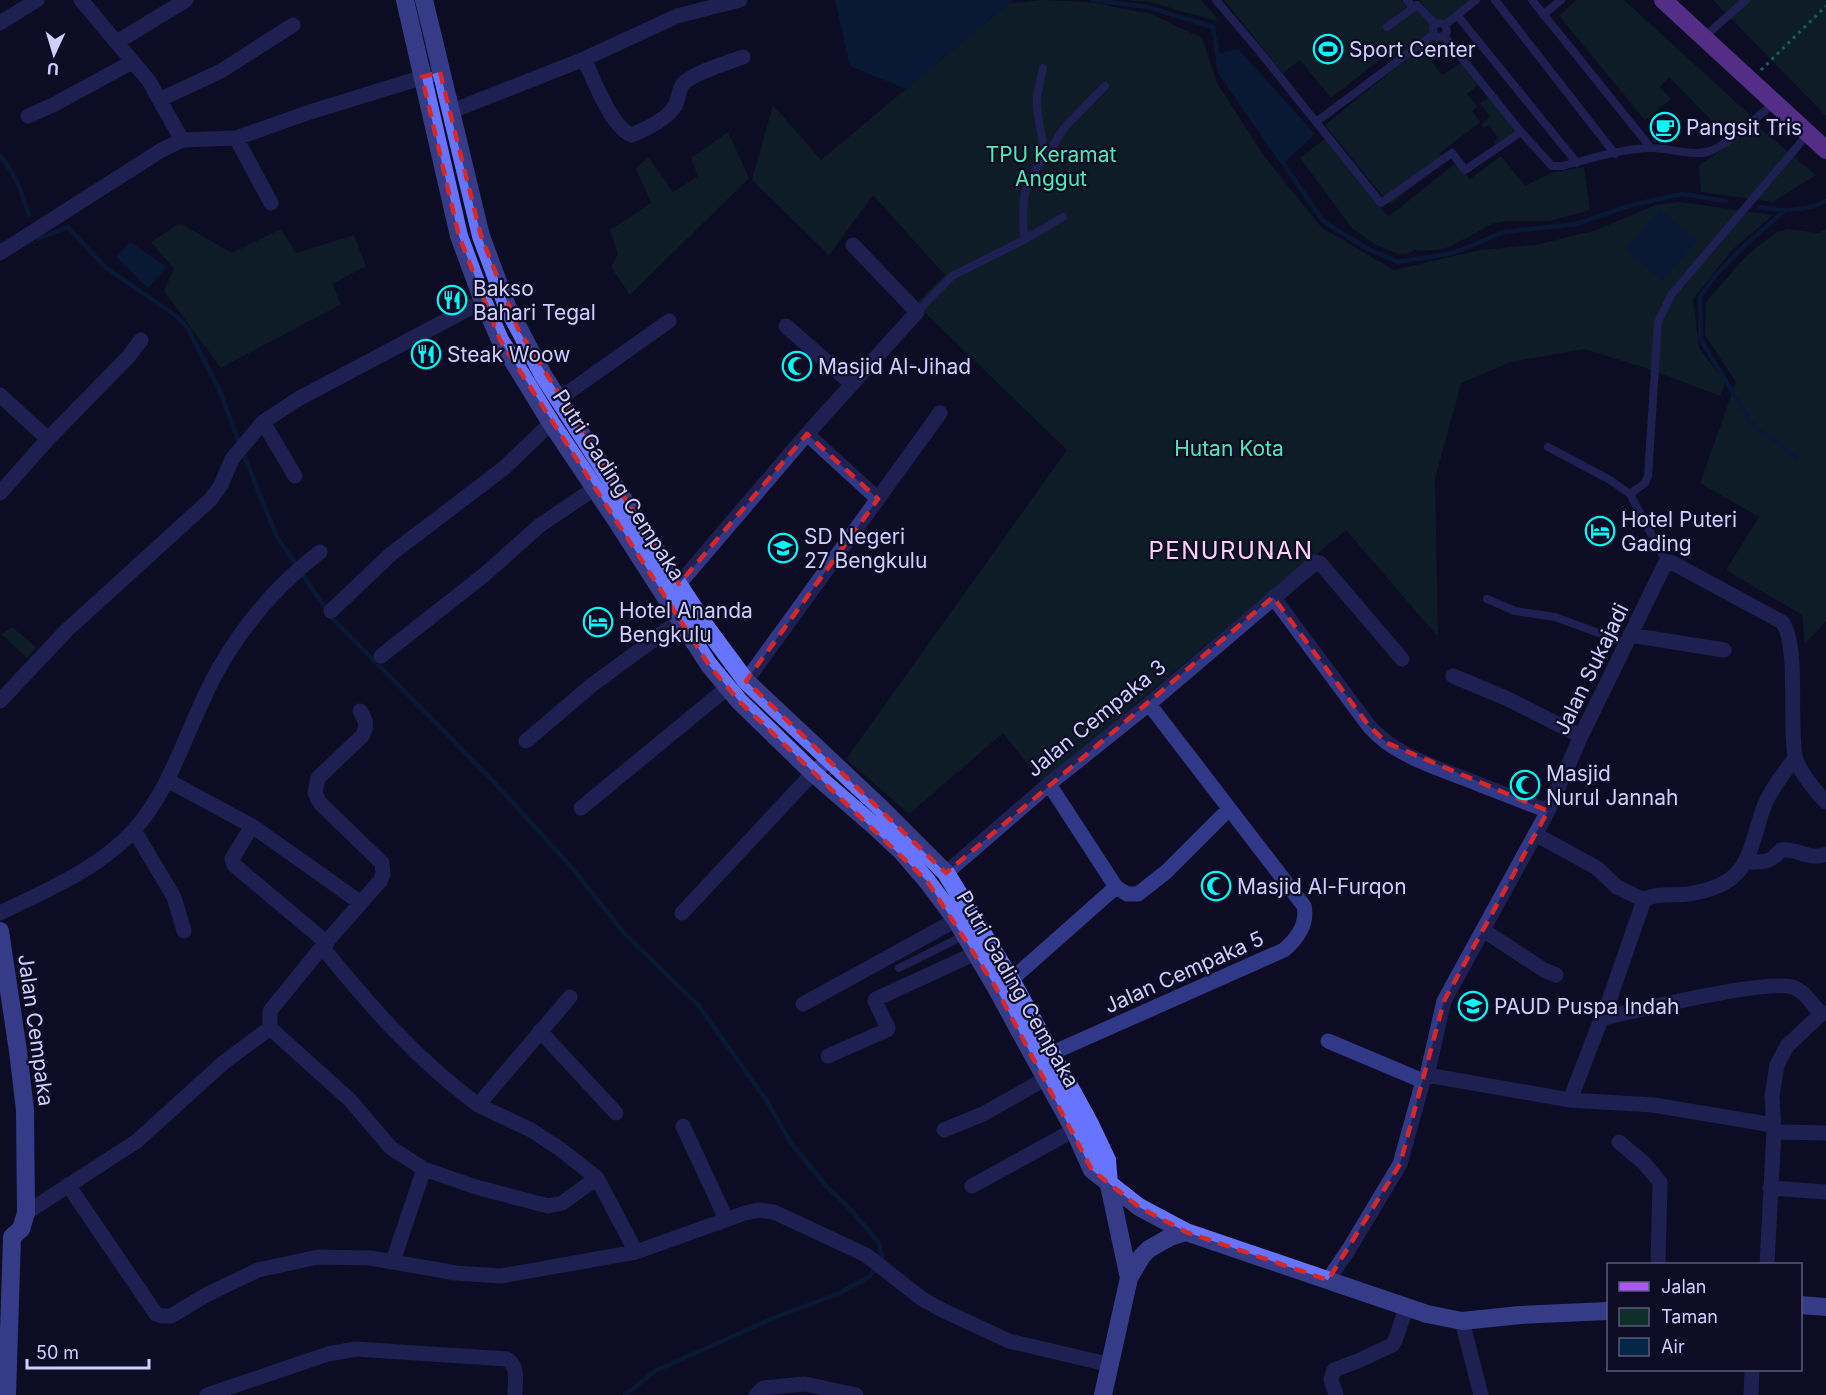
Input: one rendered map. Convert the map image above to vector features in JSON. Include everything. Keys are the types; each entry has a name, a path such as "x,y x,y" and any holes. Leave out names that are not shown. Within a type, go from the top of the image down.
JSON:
{"main road":[{"path":"1663,0 1826,150"}],"street":[{"path":"0,23 37,0"},
{"path":"81,0 149,81 182,140"},
{"path":"117,42 186,0"},
{"name":"Putri Gading Cempaka","path":"405,0 459,236 500,340 551,423 709,665 739,702 813,773 902,852 927,881 976,953 1003,983 1052,1053 1107,1160 1109,1185 1129,1278"},
{"name":"Putri Gading Cempaka","path":"424,0 481,236 498,283 543,375 728,659 746,681 946,873 1003,983 1045,1079 1074,1130 1092,1170 1109,1185 1148,1212 1186,1232 1406,1308 1462,1320 1607,1311"},
{"path":"452,111 584,59 677,16 740,0"},
{"path":"161,99 221,71 293,25"},
{"path":"584,59 602,98 625,132 632,135 656,123 670,112 677,104 681,86 686,81 743,57"},
{"path":"28,116 132,62"},
{"path":"0,253 160,151 182,140 236,138 310,112 440,72"},
{"path":"236,138 271,203"},
{"path":"664,596 679,584 807,434 917,312 853,245"},
{"path":"0,701 67,630 211,499 221,485 232,459 258,428 298,399 483,301"},
{"path":"560,399 669,321"},
{"path":"786,326 852,384"},
{"path":"0,493 48,439 129,356 141,340"},
{"path":"0,395 48,439"},
{"path":"746,681 940,413"},
{"path":"331,611 391,554 504,468 551,423"},
{"path":"258,428 295,476"},
{"path":"807,434 878,499"},
{"path":"381,656 484,575 539,526 595,488"},
{"path":"0,913 104,858 134,830 167,780 219,668 263,604 299,568 321,552"},
{"name":"Jalan Cempaka 3","path":"946,873 1048,784 1149,704 1316,562 1320,563 1402,659"},
{"path":"1666,562 1671,562 1782,622 1787,628 1791,648 1795,758 1814,790 1826,802"},
{"name":"Jalan Sukajadi","path":"1328,1280 1400,1164 1444,1002 1548,811 1581,736 1666,562"},
{"path":"1273,597 1369,726 1382,739 1417,759 1548,811"},
{"path":"526,741 592,685 679,621"},
{"path":"1628,639 1724,650"},
{"path":"1453,676 1508,699 1581,736"},
{"path":"581,808 727,688"},
{"name":"Jalan Cempaka 5","path":"1052,1053 1284,950 1302,929 1306,916 1304,906 1149,704"},
{"path":"360,711 365,719 366,730 318,778 315,793 320,802 382,863 383,874 380,881 270,1011 270,1028 350,1100 391,1148 424,1169 476,1187 548,1206 562,1203 597,1178"},
{"path":"1570,1100 1603,1018 1644,900 1650,896 1689,894 1723,884 1739,872 1745,862 1766,803 1795,758"},
{"path":"682,913 813,773 828,760"},
{"path":"167,780 252,826 361,903"},
{"path":"1048,784 1116,887 1127,894 1138,894 1166,872 1229,809"},
{"path":"252,826 232,859 234,865 324,945 382,1019 434,1070 478,1105 541,1137 597,1178 636,1252"},
{"path":"134,830 174,897 184,931"},
{"path":"1535,834 1597,868 1617,887 1644,900"},
{"path":"1745,862 1773,860 1781,850 1791,849 1804,855 1826,854"},
{"path":"1003,983 1116,887"},
{"path":"803,1004 960,927"},
{"path":"1483,930 1544,970 1556,975"},
{"name":"Jalan Cempaka","path":"0,932 25,1110 26,1213"},
{"path":"828,1056 887,1030 876,999 976,953"},
{"path":"1603,1018 1698,997 1779,985 1796,988 1824,1014 1786,1046 1777,1065 1772,1096 1773,1129 1767,1263"},
{"path":"478,1105 570,996"},
{"path":"7,1395 6,1238 21,1229 26,1213 137,1141 223,1063 270,1028"},
{"path":"540,1031 616,1113"},
{"path":"1328,1041 1425,1078 1570,1100 1653,1105 1773,1129 1826,1133"},
{"path":"944,1130 983,1114 1045,1079"},
{"path":"683,1126 726,1219"},
{"path":"972,1186 1074,1130"},
{"path":"1619,1142 1644,1163 1660,1182 1658,1263"},
{"path":"393,1261 424,1169"},
{"path":"68,1185 156,1314 162,1316 171,1316 206,1295 258,1270 318,1257 358,1257 456,1273 501,1276 636,1252 726,1219 758,1210 774,1212 866,1255 921,1298 1009,1341 1111,1365"},
{"path":"1770,1188 1826,1192"},
{"path":"1103,1395 1129,1278 1149,1249 1170,1237 1186,1232"},
{"path":"1802,1305 1826,1307"},
{"path":"1336,1395 1331,1378 1334,1370 1392,1346 1406,1308"},
{"path":"1462,1320 1481,1395"},
{"path":"207,1395 328,1354 356,1349 507,1359 516,1370 515,1395"},
{"path":"1751,1395 1752,1371"},
{"path":"756,1395 763,1388 796,1384 828,1388 856,1395"}],"lane":[{"path":"1216,0 1381,203 1452,153 1465,170 1521,132"},
{"path":"1407,0 1413,7"},
{"path":"1495,0 1615,154"},
{"path":"1532,0 1651,148"},
{"path":"1543,15 1561,0"},
{"path":"1703,39 1746,0"},
{"path":"1445,25 1480,2"},
{"path":"1387,27 1419,5 1435,24"},
{"path":"1457,15 1577,163"},
{"path":"1434,34 1435,24"},
{"path":"1435,24 1445,25"},
{"path":"1444,36 1447,32 1445,25"},
{"path":"1316,122 1434,34"},
{"path":"1434,34 1444,36"},
{"path":"1444,36 1521,132 1552,166 1651,148 1708,152 1721,145 1774,103"},
{"path":"1043,68 1037,96 1045,158"},
{"path":"1024,240 1023,202 1025,189 1032,173 1045,158 1064,128 1105,86"},
{"path":"1630,494 1645,483 1648,476 1658,322 1665,306 1808,134"},
{"path":"917,312 952,276 1024,240 1062,217"},
{"path":"1548,447 1610,480 1630,494 1666,562"},
{"path":"1487,599 1515,611 1555,617 1628,639"},
{"path":"899,968 960,927"}],"path":[{"path":"1750,81 1826,6"}],"highlighted area":[{"path":"440,72 481,236 518,329 679,584 807,434 878,499 746,681 946,873 1273,597 1369,726 1387,743 1548,811 1444,1001 1400,1164 1328,1280 1186,1232 1139,1207 1092,1170 995,986 927,881 739,701 709,665 500,340 459,236 422,77"}],"green space":[{"path":"1043,0 1089,2 1151,14 1202,38 1217,83 1264,156 1322,228 1394,270 1480,250 1535,245 1597,230 1655,205 1680,202 1773,215 1732,250 1693,299 1699,348 1725,382 1720,396 1646,368 1584,349 1511,362 1461,383 1435,479 1438,637 1346,530 1190,658 1044,784 1003,733 909,814 846,759 1067,450 916,304 945,275 873,195 829,255 752,180 773,105 821,160 1009,3"},
{"path":"1126,0 1201,0 1220,22 1150,2"},
{"name":"Sport Center","path":"1224,0 1402,0 1407,6 1384,25 1388,31 1418,8 1431,24 1429,35 1395,61 1388,53 1331,98 1300,60 1283,73"},
{"path":"1420,0 1470,0 1445,21 1435,20"},
{"path":"1576,0 1624,0 1751,116 1728,137 1669,77 1660,87 1671,99 1645,120 1559,16"},
{"path":"1713,0 1826,0 1826,116"},
{"path":"1434,37 1443,39 1449,48 1432,62 1442,75 1461,63 1478,85 1467,94 1477,106 1472,111 1480,122 1440,153 1445,160 1390,205 1325,125"},
{"path":"1489,97 1517,134 1499,148 1494,142 1498,138 1489,125 1484,128 1481,124 1490,117 1480,103"},
{"path":"1756,125 1816,175 1773,202 1701,192 1699,166"},
{"path":"728,132 749,178 630,295 611,267 618,254 610,230 651,203 636,169 648,157 673,192 698,176 691,158"},
{"path":"1325,139 1388,217 1456,163 1470,179 1501,156 1525,186 1552,173 1584,167 1590,210 1550,221 1506,221 1492,224 1449,247 1399,254 1376,245 1352,228 1300,158"},
{"path":"180,223 232,253 281,229 296,253 354,235 366,266 332,284 341,304 221,368 164,291 174,269 151,242"},
{"path":"1788,229 1818,233 1826,229 1826,621 1805,644 1802,615 1726,570 1759,517 1700,483 1736,382 1705,335 1706,302 1747,255 1777,232"},
{"path":"12,627 36,647 27,658 1,634"}],"water":[{"path":"835,0 1015,0 906,89 850,66"},
{"path":"1238,49 1315,134 1283,164 1220,72 1218,54"},
{"path":"1660,209 1697,241 1662,281 1625,249"},
{"path":"130,242 167,267 148,288 116,257"}],"waterway":[{"path":"1092,0 1148,7 1213,27 1220,72 1323,221 1366,248 1398,262 1453,253 1504,232 1576,224 1632,205 1682,194 1726,201"},
{"path":"0,156 21,191 29,215"},
{"path":"1759,207 1793,210 1826,201"},
{"path":"1784,211 1740,250 1714,277 1700,297 1701,340 1752,424 1796,457"},
{"path":"38,239 68,227 105,267 176,316 187,327 219,389 240,445"},
{"path":"243,453 277,537 332,618 494,782 573,869 624,933 698,1005 767,1101 791,1143 827,1187 852,1211 879,1243 882,1257 870,1276 840,1293 776,1317 655,1371 625,1395"}],"place":[{"name":"Sport Center","path":"1328,49"},
{"name":"Pangsit Tris","path":"1665,127"},
{"name":"Bakso Bahari Tegal","path":"452,300"},
{"name":"Steak Woow","path":"426,354"},
{"name":"Masjid Al-Jihad","path":"797,366"},
{"name":"Hotel Puteri Gading","path":"1600,531"},
{"name":"SD Negeri 27 Bengkulu","path":"783,548"},
{"name":"Hotel Ananda Bengkulu","path":"598,622"},
{"name":"Masjid Nurul Jannah","path":"1525,785"},
{"name":"Masjid Al-Furqon","path":"1216,886"},
{"name":"PAUD Puspa Indah","path":"1473,1006"}],"district":[{"name":"PENURUNAN","path":"1231,550"}],"park label":[{"name":"TPU Keramat Anggut","path":"1051,166"},
{"name":"Hutan Kota","path":"1229,448"}]}
